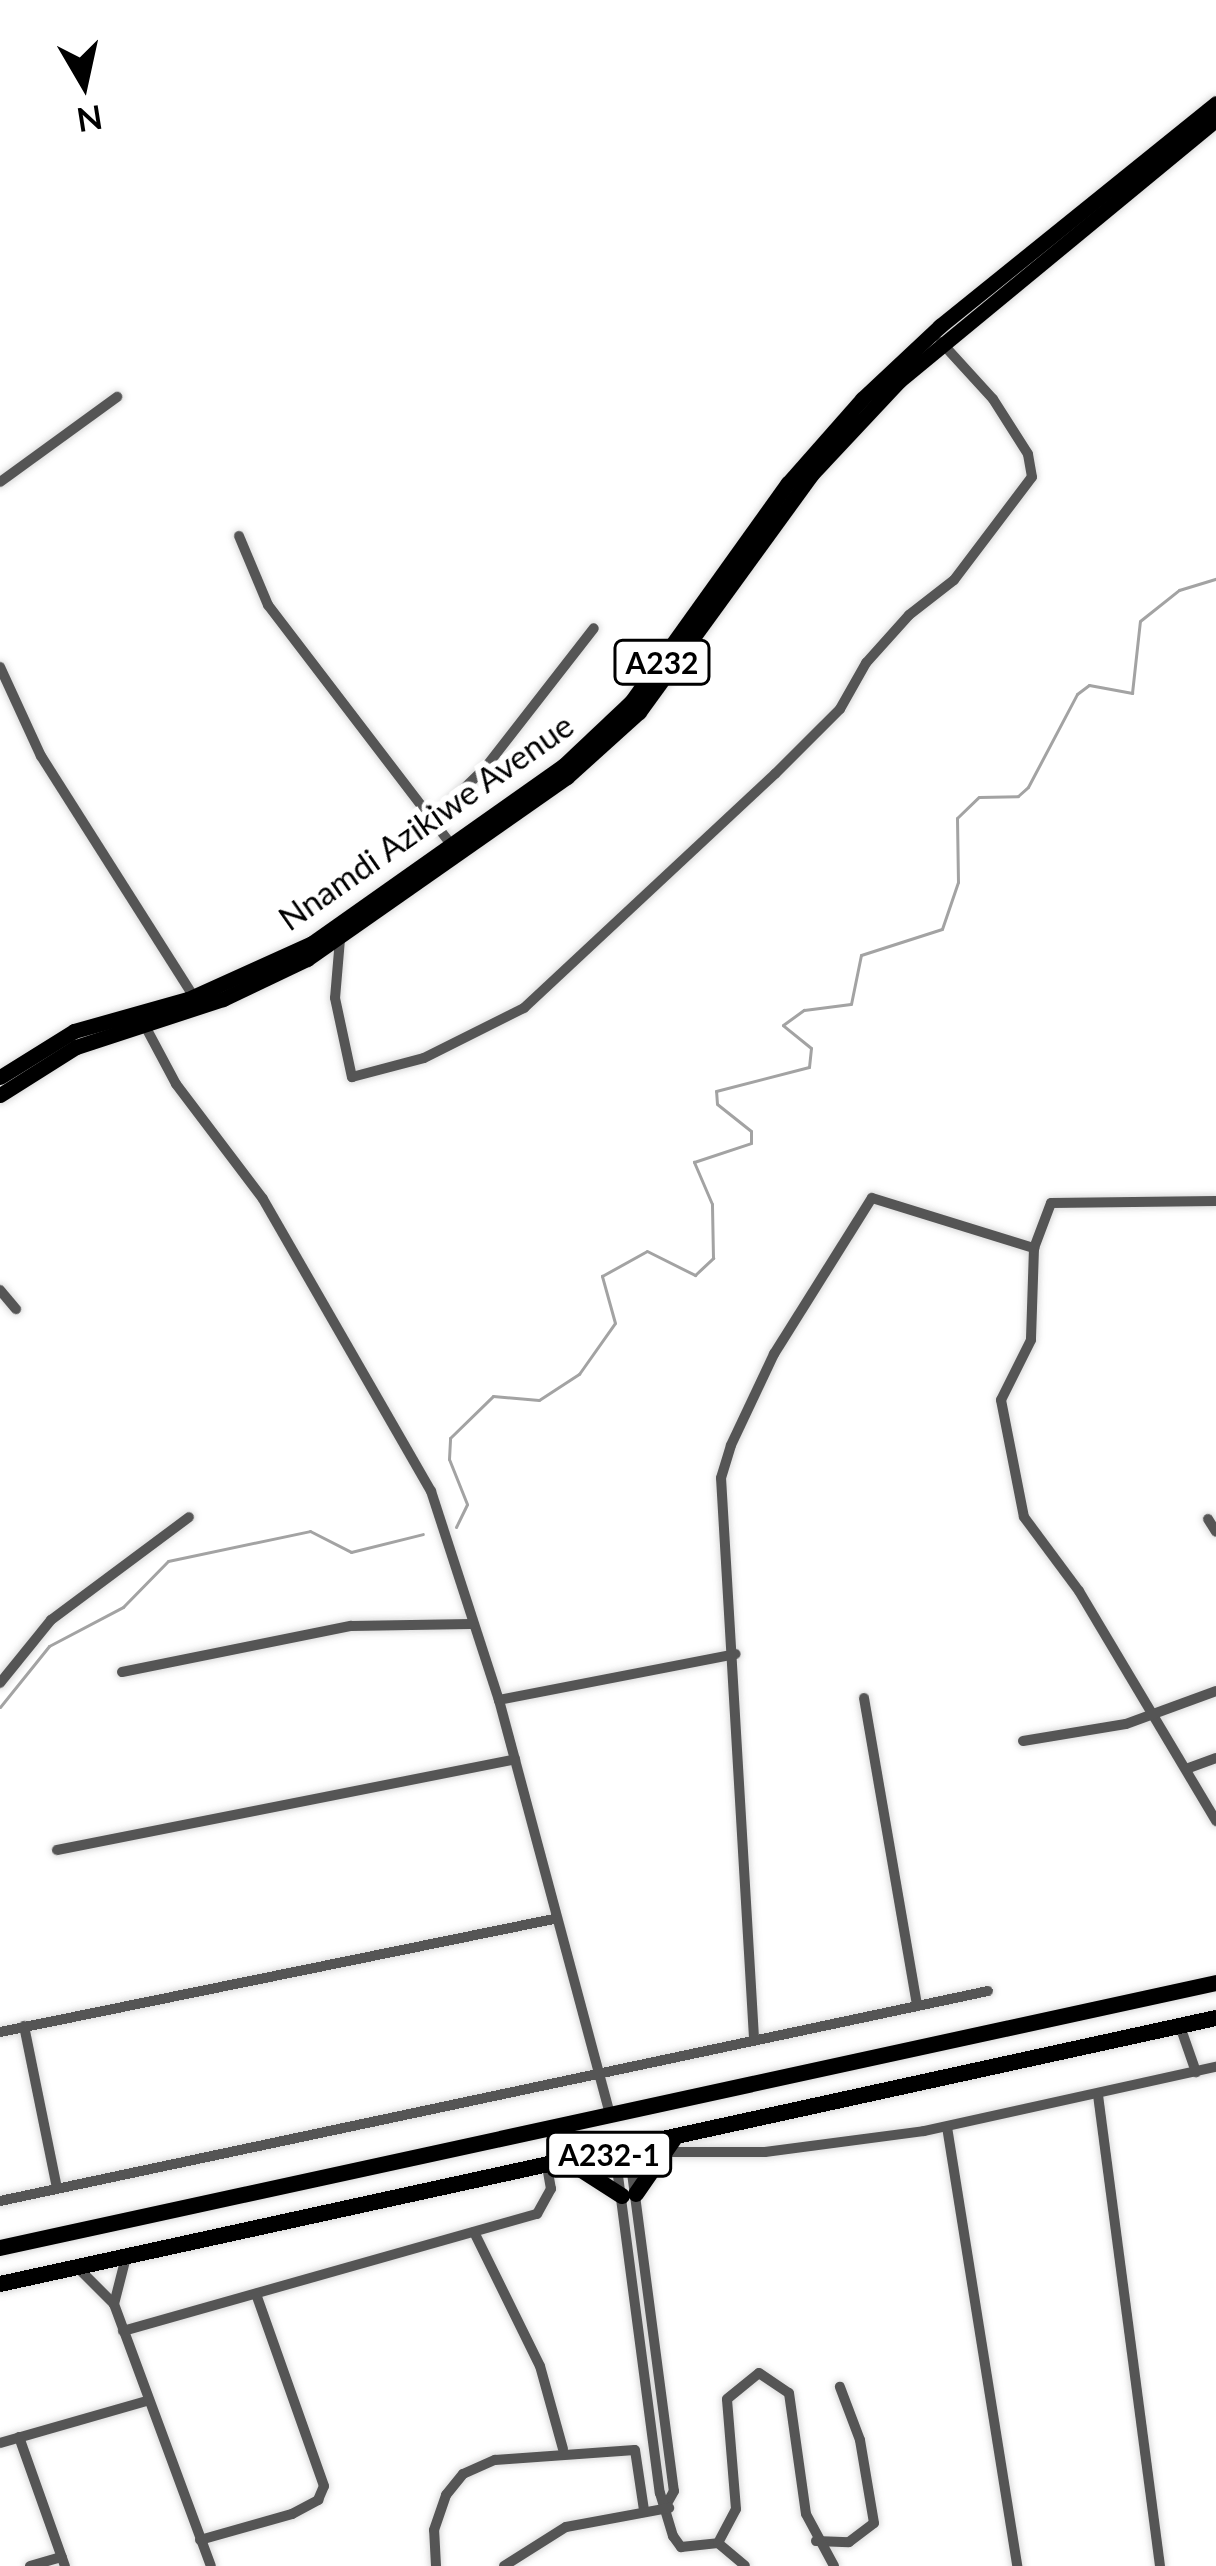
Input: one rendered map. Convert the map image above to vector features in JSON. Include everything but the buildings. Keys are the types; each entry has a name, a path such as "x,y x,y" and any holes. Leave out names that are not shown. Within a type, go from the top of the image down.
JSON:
{"highway":[{"name":"A232-1","path":"0,2248 1216,1983"},
{"name":"A232-1","path":"0,2284 547,2166 668,2145 1216,2018"},
{"path":"569,2162 629,2195 668,2145"}],"main road":[{"name":"Nnamdi Azikiwe Avenue","path":"0,1077 74,1031 197,1002 312,943 452,846 614,722 788,483 862,399 940,326 1216,103"},
{"name":"Nnamdi Azikiwe Avenue","path":"0,1095 76,1047 144,1024 340,939 622,730 812,475 941,342 1216,120"}],"street":[{"path":"340,939 334,998 352,1077 424,1058 524,1008 808,742 909,615 954,580 1032,477 1028,454 993,399 941,342"},
{"path":"0,482 118,397"},
{"path":"239,536 268,605 452,846"},
{"path":"430,821 485,768 593,628"},
{"path":"0,667 41,756 197,1002"},
{"path":"144,1024 176,1084 263,1199 414,1456 499,1700 610,2114"},
{"path":"754,2038 736,1654 721,1478 774,1354 872,1198 1034,1248"},
{"path":"1216,1201 1052,1203 1034,1248 1031,1340 1001,1400 1024,1517 1155,1716 1216,1821"},
{"path":"0,1290 16,1309"},
{"path":"0,1683 50,1620 189,1517"},
{"path":"1208,1519 1216,1532"},
{"path":"122,1672 351,1627 472,1624"},
{"path":"499,1700 736,1654"},
{"path":"1023,1741 1155,1716 1216,1690"},
{"path":"864,1698 917,2005"},
{"path":"1186,1769 1216,1758"},
{"path":"57,1850 515,1759"},
{"path":"0,2032 554,1918"},
{"path":"0,2200 988,1991"},
{"path":"24,2026 57,2188"},
{"path":"1180,2026 1196,2072"},
{"path":"668,2145 765,2152 947,2127 1216,2067"},
{"path":"1098,2095 1160,2566"},
{"path":"947,2127 1017,2566"},
{"path":"622,2151 674,2491 669,2505 676,2544 718,2543 745,2566"},
{"path":"122,2331 537,2214 550,2189 547,2166"},
{"path":"474,2232 540,2366 562,2449"},
{"path":"114,2304 126,2258"},
{"path":"78,2268 114,2304 146,2401 211,2566"},
{"path":"200,2540 292,2514 318,2500 324,2486 256,2294"},
{"path":"718,2543 736,2509 728,2399 759,2373 789,2393 816,2541 834,2566"},
{"path":"816,2541 849,2542 874,2523 840,2386"},
{"path":"0,2443 146,2401"},
{"path":"19,2437 63,2562 30,2566"},
{"path":"436,2566 439,2509 463,2474 562,2449 635,2450 644,2510"},
{"path":"504,2566 547,2535 669,2505"}],"waterway":[{"path":"456,1527 467,1504 449,1459 450,1438 493,1396 539,1400 579,1374 615,1323 602,1276 647,1251 695,1275 713,1258 712,1204 694,1162 751,1143 751,1131 717,1104 716,1091 809,1067 811,1048 783,1025 804,1010 851,1004 861,955 942,929 958,882 957,818 979,797 1018,796 1028,787 1077,694 1089,685 1132,693 1140,621 1179,590 1216,579"},
{"path":"0,1707 49,1646 123,1607 168,1561 310,1531 351,1552 423,1534"}]}
